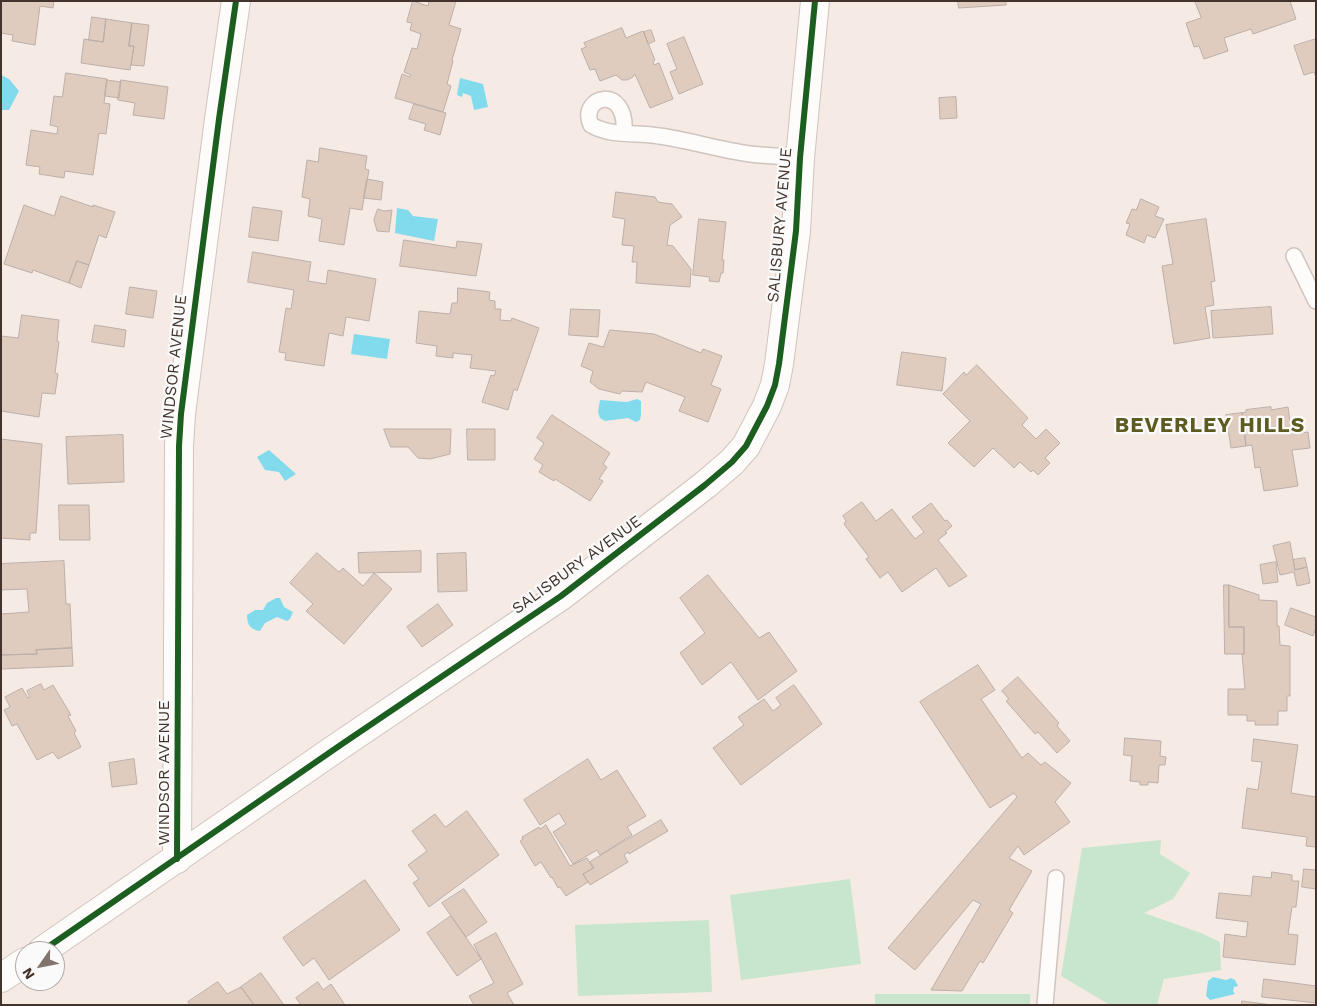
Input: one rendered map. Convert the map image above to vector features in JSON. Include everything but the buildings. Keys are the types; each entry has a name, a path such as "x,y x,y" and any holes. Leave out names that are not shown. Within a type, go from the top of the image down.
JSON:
{"street":[{"name":"WINDSOR AVENUE","path":"177,859 179,446 181,414 218,119 236,1"},
{"name":"SALISBURY AVENUE","path":"57,941 561,596 705,485 732,462 746,446 757,427 775,385 796,231 800,158 815,1"},
{"path":"1,978 15,969"}],"lane":[{"path":"624,133 656,135 687,140 750,154 800,158"},
{"path":"1294,256 1316,301"},
{"path":"1045,1005 1056,878"}],"green space":[{"path":"1161,840 1160,854 1190,873 1173,899 1144,913 1201,933 1220,942 1221,970 1164,979 1157,1005 1110,1005 1061,976 1082,848"},
{"path":"850,879 861,964 741,980 730,895"},
{"path":"709,920 712,992 578,996 575,925"},
{"path":"875,994 1030,994 1030,1005 875,1005"}],"water":[{"path":"1,75 9,79 19,91 9,110 1,110"},
{"path":"460,78 483,84 488,107 474,110 471,96 463,93 462,97 457,95"},
{"path":"397,208 408,210 413,216 438,219 434,241 395,233"},
{"path":"354,334 390,339 387,359 351,354"},
{"path":"637,399 641,401 640,420 636,422 628,418 605,421 600,418 598,412 600,400 627,402"},
{"path":"269,450 296,474 285,481 279,472 265,470 257,457"},
{"path":"280,598 284,607 293,612 290,619 287,621 277,617 265,623 260,631 251,628 248,624 247,615 255,610 263,610 267,603"},
{"path":"1213,977 1235,980 1238,986 1234,987 1233,991 1235,994 1210,1000 1206,996 1208,981"}],"cycle path":[{"path":"177,859 179,446 181,414 236,1"},
{"path":"56,941 561,596 705,485 732,462 746,446 767,406 775,385 779,364 796,231 800,158 815,1"}],"district":[{"name":"BEVERLEY HILLS","path":"1210,426"}]}
